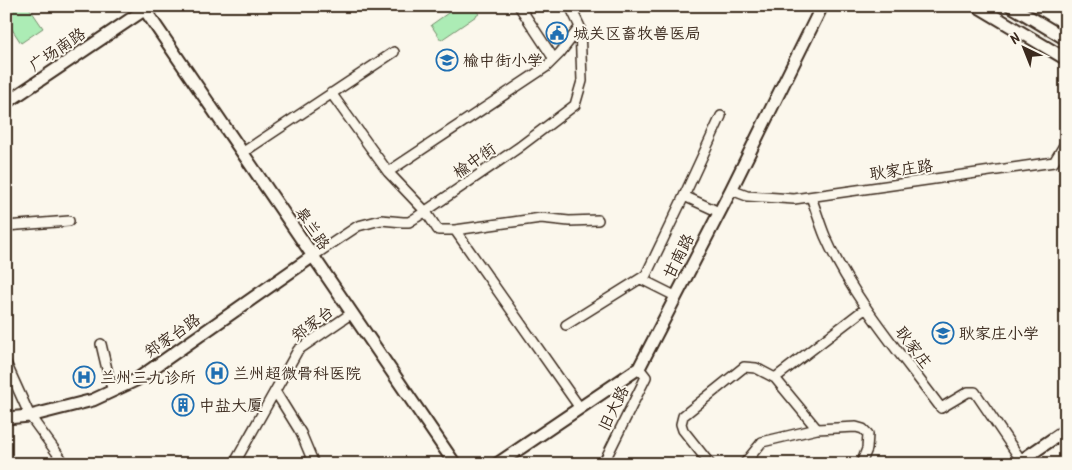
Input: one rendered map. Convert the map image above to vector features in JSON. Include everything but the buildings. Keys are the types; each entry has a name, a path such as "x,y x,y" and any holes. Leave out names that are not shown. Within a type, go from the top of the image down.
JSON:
{"street":[{"path":"519,6 554,59"},
{"name":"榆中街","path":"313,256 358,226 381,220 409,222 518,148 575,105 582,81 580,27 570,6"},
{"name":"甘南路","path":"497,464 638,368 719,212 822,6"},
{"path":"977,6 1066,59"},
{"path":"1011,6 1066,39"},
{"name":"广场南路","path":"6,103 148,8"},
{"name":"皋兰路","path":"148,8 242,153 455,464"},
{"path":"388,172 546,67 580,27"},
{"path":"242,153 394,52"},
{"path":"331,93 388,172 426,212 438,230 455,230 541,218 569,221 598,220"},
{"path":"1066,100 1066,105"},
{"path":"566,325 646,275 721,116"},
{"name":"耿家庄路","path":"730,190 747,196 794,199 811,197 1054,162 1066,142"},
{"path":"684,196 719,212"},
{"name":"耿家庄","path":"811,197 825,236 866,308 941,408 968,392 975,392 1019,462"},
{"path":"6,226 68,221"},
{"path":"455,230 580,408"},
{"name":"郑家台路","path":"6,418 30,416 93,400 136,380 313,256"},
{"path":"641,279 676,296"},
{"path":"775,378 866,308"},
{"name":"郑家台","path":"234,464 298,350 352,313"},
{"path":"101,344 113,390"},
{"path":"6,363 30,416 65,464"},
{"path":"710,464 683,430 681,424 683,416 744,367 756,368 775,378 817,429"},
{"name":"旧大路","path":"603,464 646,376 638,368"},
{"path":"275,391 301,433 314,464"},
{"path":"744,464 762,442 817,429 856,427 863,429 868,434 867,449 861,464"},
{"path":"1019,462 1066,429"}],"green space":[{"path":"6,6 28,6 43,28 21,43 6,20"},
{"path":"458,6 473,6 479,14 441,40 431,25"}],"place":[{"name":"城关区畜牧兽医局","path":"557,33"},
{"name":"榆中街小学","path":"447,60"},
{"name":"耿家庄小学","path":"943,333"},
{"name":"兰州超微骨科医院","path":"217,373"},
{"name":"兰州三九诊所","path":"84,377"},
{"name":"中盐大厦","path":"183,405"}]}
